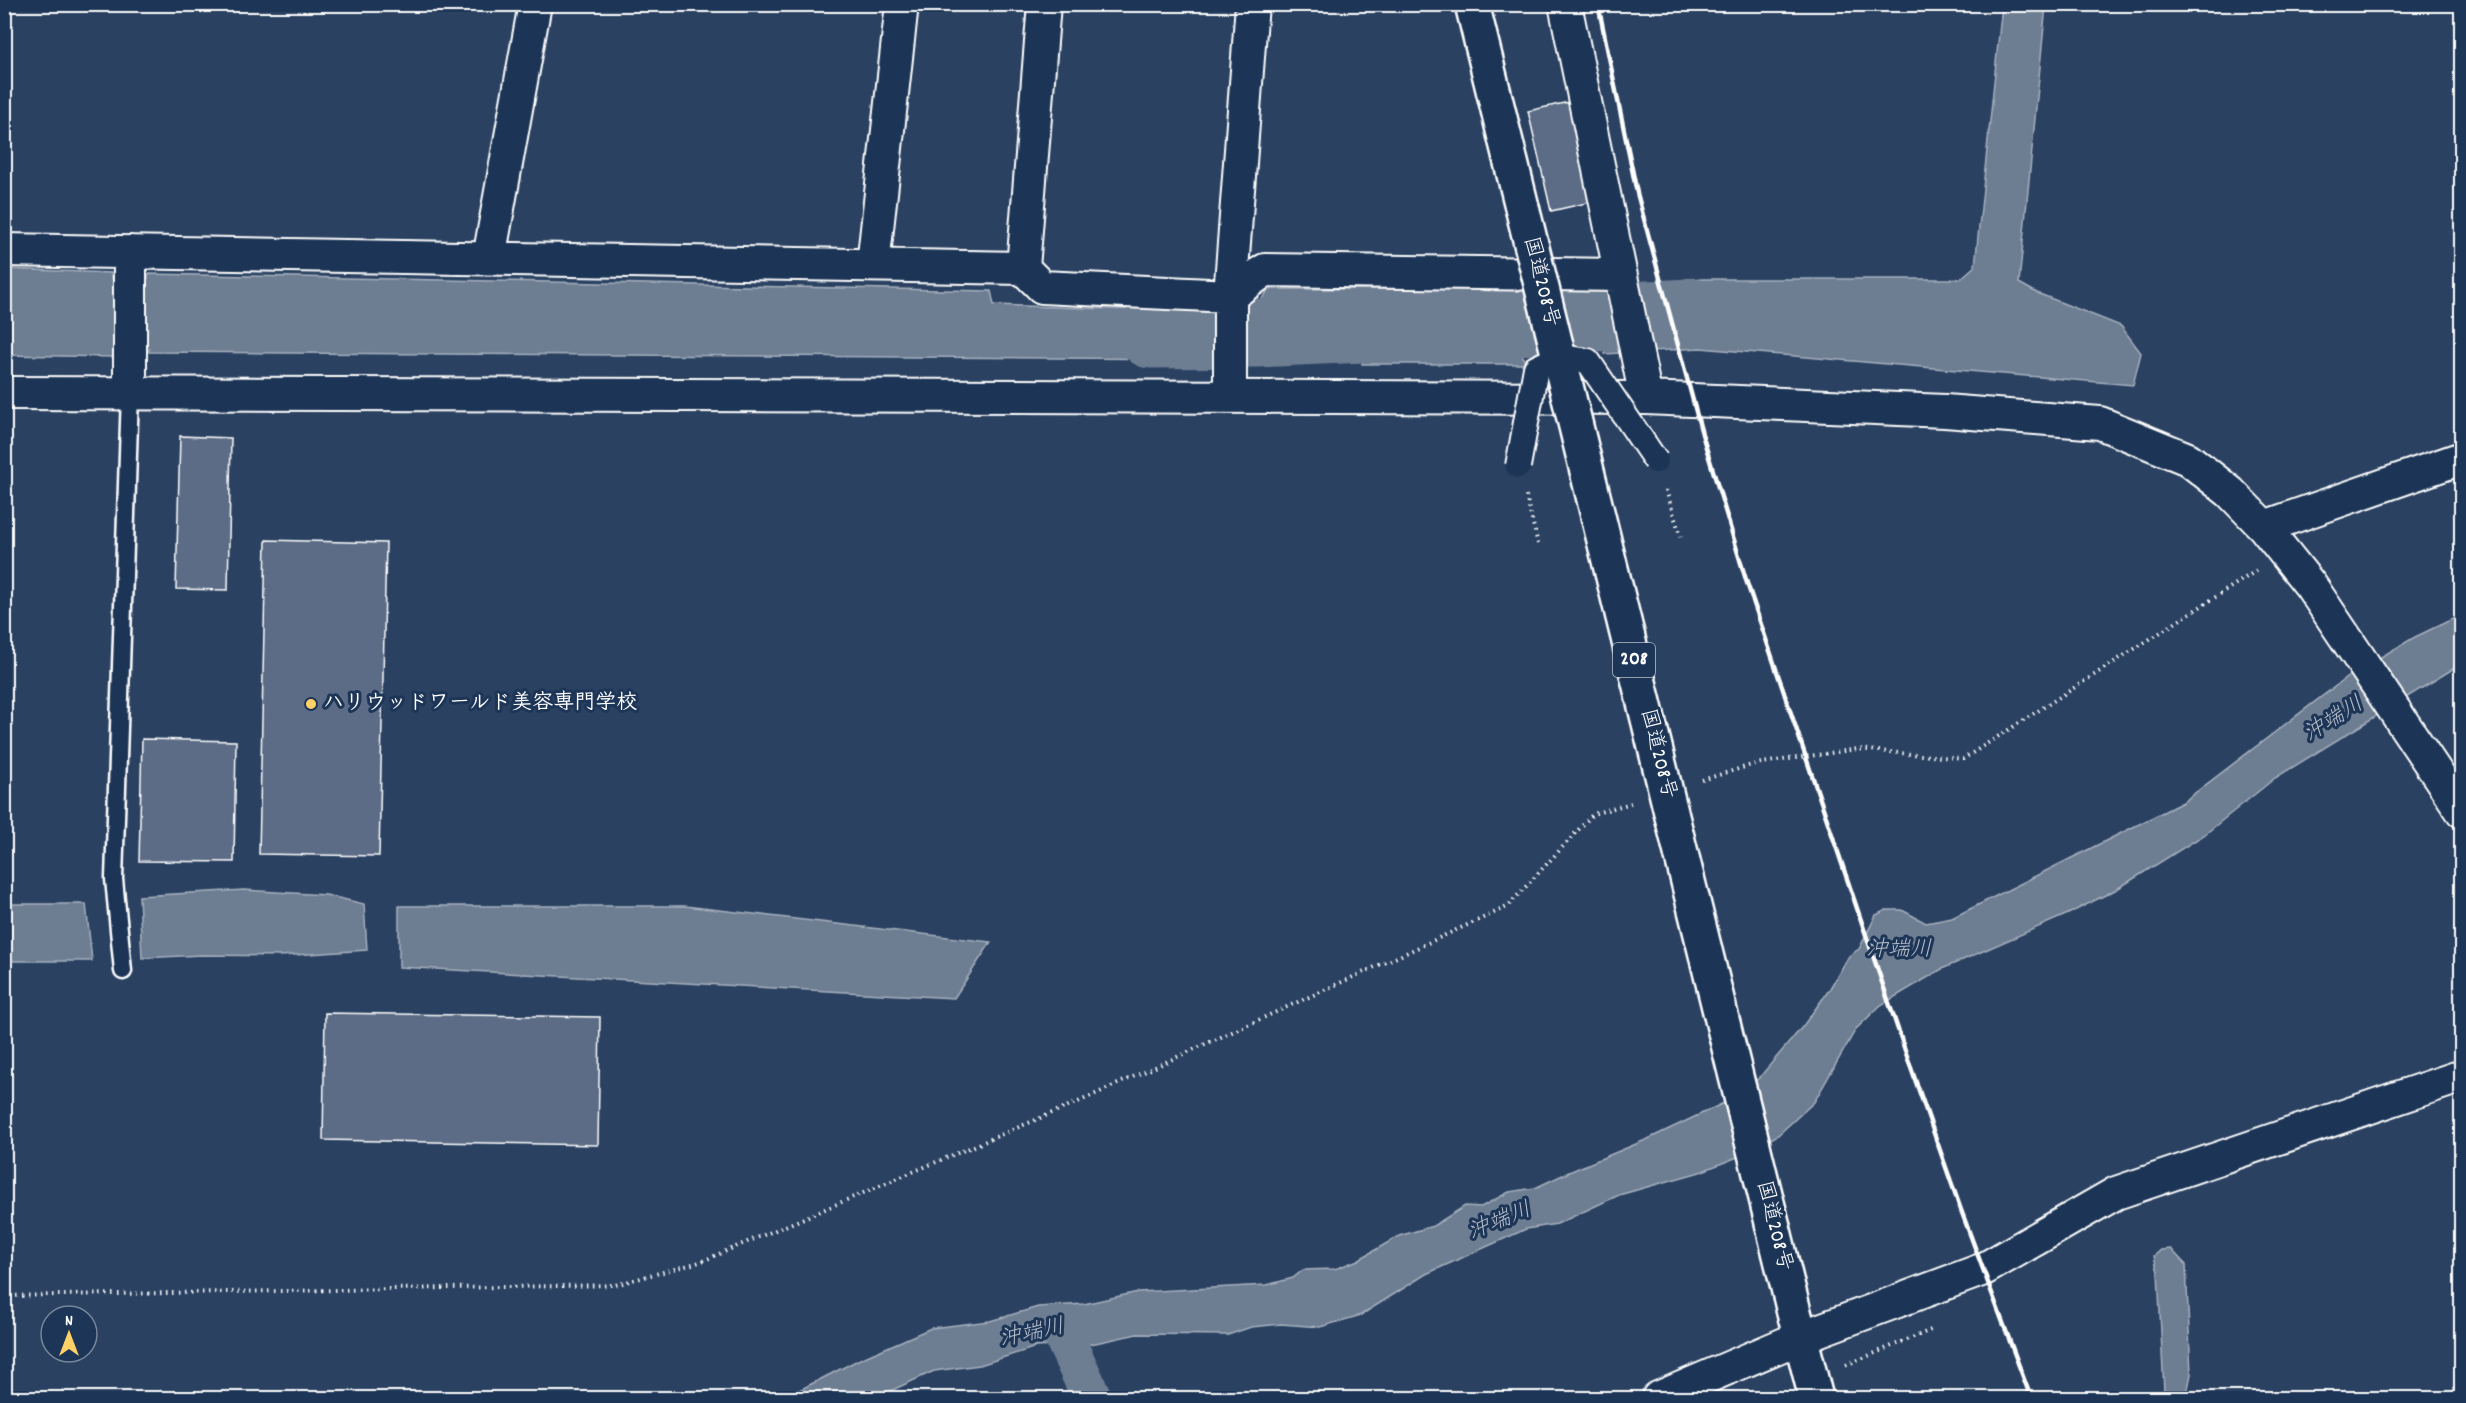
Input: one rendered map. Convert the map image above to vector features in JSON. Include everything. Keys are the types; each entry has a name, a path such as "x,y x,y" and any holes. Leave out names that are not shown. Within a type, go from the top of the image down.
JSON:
{"highway":[{"name":"国道208号","path":"1472,4 1816,1398"}],"street":[{"path":"489,258 535,4"},
{"path":"873,265 902,4"},
{"path":"1023,268 1044,4"},
{"path":"1230,396 1230,296 1252,4"},
{"path":"1565,4 1646,398"},
{"path":"4,250 1023,268 1042,287 1230,296 1265,270 1619,275"},
{"path":"130,254 130,391"},
{"path":"1518,466 1536,368 1559,357 1588,361 1656,461"},
{"path":"4,393 130,391 1646,398 1945,411 2100,423 2188,459 2230,492 2264,527 2311,586 2462,811"},
{"path":"2264,527 2462,458"},
{"path":"1658,1398 1798,1327 1984,1269 2116,1193 2462,1076"}],"lane":[{"path":"123,970 114,879 130,391"}],"path":[{"path":"1656,461 1682,541"},
{"path":"1518,466 1539,548"},
{"path":"1701,781 1755,764 1858,749 1964,759 2284,553"},
{"path":"4,1296 615,1285 700,1262 1078,1101 1507,907 1593,814 1636,801"},
{"path":"1757,1398 1776,1392"}],"water":[{"path":"2002,5 2046,5 2019,283 2037,293 2121,326 2141,353 2133,385 1700,348 1605,354 1589,292 1688,279 1960,279 1975,266"},
{"path":"5,269 111,273 113,357 5,355"},
{"path":"148,274 991,291 994,305 1201,312 1213,323 1214,359 149,352"},
{"path":"1269,289 1504,289 1525,364 1362,364 1364,356 1252,355 1251,314"},
{"name":"沖端川","path":"2461,615 2461,664 2275,778 2204,835 2117,889 2068,914 1942,969 1881,1005 1856,1029 1814,1102 1778,1135 1745,1154 1700,1172 1619,1195 1557,1224 1526,1229 1426,1274 1361,1315 1320,1327 1281,1324 1251,1327 1228,1335 1137,1334 1091,1344 1036,1347 980,1365 934,1371 875,1398 784,1398 858,1360 931,1328 990,1321 1038,1307 1084,1304 1138,1292 1267,1285 1293,1278 1303,1270 1335,1269 1358,1260 1399,1236 1433,1226 1465,1206 1481,1207 1509,1192 1535,1188 1648,1139 1726,1102 1759,1078 1803,1026 1829,990 1849,956 1859,949 1876,915 1886,910 1902,910 1926,923 1952,918 2183,802 2350,675 2415,637"},
{"path":"244,890 326,895 364,904 367,950 280,956 202,955 142,958 139,896"},
{"path":"5,904 86,904 92,961 5,961"},
{"path":"399,906 685,906 991,942 954,998 399,967"},
{"path":"2171,1249 2186,1265 2191,1374 2186,1398 2161,1398 2164,1392 2158,1272 2154,1256 2161,1250"}],"building":[{"path":"1569,102 1591,202 1551,211 1528,111"},
{"path":"180,436 231,438 228,590 176,589"},
{"path":"266,540 386,543 379,856 259,854"},
{"path":"142,739 236,741 234,862 139,861"},
{"path":"325,1013 600,1017 598,1145 323,1140"}],"waterway":[{"path":"4,313 244,314"},
{"path":"1151,334 1258,333 1692,313"},
{"path":"1059,1326 1092,1398"}],"railway":[{"path":"1598,4 1637,193 1702,434 1747,583 1910,1065 2031,1398"}],"place":[{"name":"ハリウッドワールド美容専門学校","path":"311,704"}]}
